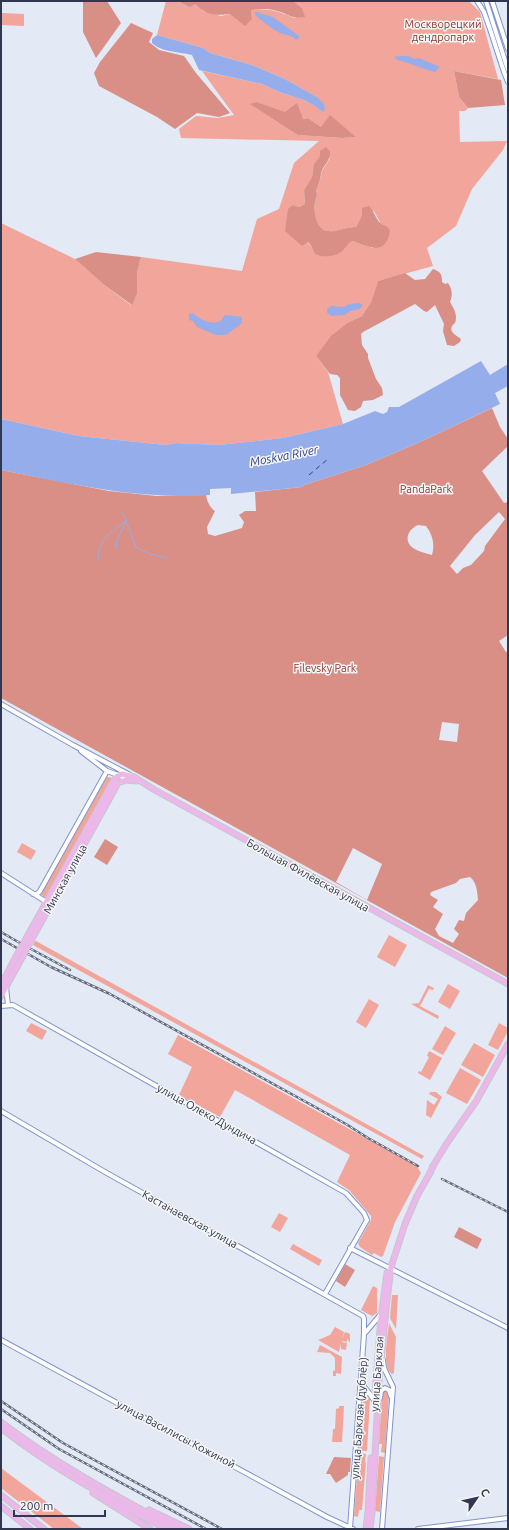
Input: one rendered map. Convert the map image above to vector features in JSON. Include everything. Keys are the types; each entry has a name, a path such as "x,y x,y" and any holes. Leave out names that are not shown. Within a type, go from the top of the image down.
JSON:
{"main road":[{"path":"118,775 122,774 132,778"},
{"name":"Минская улица","path":"1,996 4,986 22,952 50,903 118,775"},
{"path":"115,782 132,778"},
{"name":"Большая Филёвская улица","path":"132,778 508,984"},
{"name":"улица Барклая","path":"370,1529 381,1314 393,1247 433,1166 477,1100 508,1044"},
{"name":"улица Барклая","path":"376,1402 382,1355 389,1269"},
{"path":"1,1422 52,1458 177,1529"},
{"path":"1,1428 22,1445 150,1529"},
{"path":"64,1473 166,1529"},
{"path":"113,1494 189,1529"},
{"path":"1,1496 44,1529"},
{"path":"1,1506 30,1529"},
{"name":"улица Барклая","path":"366,1529 370,1512"}],"street":[{"path":"477,1 486,17 508,82"},
{"path":"486,1 508,70"},
{"path":"492,1 508,49"},
{"name":"Большая Филёвская улица","path":"1,704 110,764 132,778"},
{"name":"Большая Филёвская улица","path":"73,745 109,772 118,775"},
{"name":"Большая Филёвская улица","path":"110,764 116,770 118,775"},
{"path":"109,772 115,782"},
{"name":"Минская улица","path":"33,894 37,894 40,891 109,772"},
{"path":"1,874 50,903"},
{"path":"1,1006 8,1005 4,986"},
{"name":"улица Олеко Дундича","path":"8,1005 13,1005 342,1189 358,1205 367,1218 325,1294"},
{"name":"Кастанаевская улица","path":"1,1111 105,1172 363,1316 364,1334"},
{"path":"350,1248 508,1328"},
{"path":"364,1334 381,1314"},
{"name":"улица Барклая (дублёр)","path":"352,1529 364,1334"},
{"name":"улица Василисы Кожиной","path":"1,1340 352,1529"},
{"name":"улица Барклая (дублёр)","path":"382,1355 384,1368 393,1387 382,1529"},
{"path":"362,1369 363,1384 376,1402"},
{"name":"улица Барклая (дублёр)","path":"376,1402 384,1389 390,1390 392,1398"},
{"path":"360,1399 365,1394 369,1393"},
{"path":"418,1529 508,1518"}],"green space":[{"path":"83,1 107,1 121,23 96,58 83,32"},
{"name":"Москворецкий дендропарк","path":"166,1 195,4 203,11 221,16 230,14 252,19 251,10 257,9 273,11 295,18 302,8 293,1 469,1 480,12 498,79 454,71 459,97 468,108 465,111 459,111 460,142 507,141 503,150 472,189 456,226 427,248 433,266 378,281 371,302 362,316 349,322 316,356 328,372 343,424 283,438 219,445 176,443 166,445 79,436 1,419 1,223 75,259 103,284 131,305 137,294 137,273 141,257 242,271 257,219 279,209 294,163 319,141 181,138 179,129 196,116 218,118 234,115 202,71 262,84 282,93 304,100 323,111 317,97 285,79 252,65 210,53 203,48 157,35","holes":["257,102 303,119 308,118 321,127 330,116 356,137 342,138 298,135","320,151 330,158 322,171 316,190 317,195 315,210 319,224 324,230 328,231 356,227 362,215 374,211 380,222 373,248 353,241 347,244 344,249 312,247 307,242 293,205 299,207 305,204 304,190 312,177"]},
{"path":"178,1 293,1 302,8 305,17 293,17 270,9 251,10 252,19 245,26 230,14 220,15 207,13 195,4 190,7"},
{"path":"1,13 24,14 24,26 1,25"},
{"path":"131,23 153,33 149,42 159,50 184,56 196,73 230,113 219,117 197,113 175,129 157,117 99,86 94,73 100,62"},
{"path":"454,71 501,80 505,105 468,108 459,97"},
{"path":"257,102 285,112 297,103 303,119 308,118 321,127 330,115 356,137 342,138 298,135 250,104"},
{"path":"326,147 330,152 329,157 322,170 316,190 317,195 315,210 319,224 324,230 328,231 356,227 362,215 362,208 369,206 379,221 390,231 388,239 381,247 371,247 353,241 338,254 322,256 315,254 308,242 302,246 285,231 288,209 293,205 299,207 305,204 304,190 312,177 314,164 319,158 320,151"},
{"path":"96,252 141,257 137,273 137,294 132,305 103,284 75,259"},
{"path":"433,269 439,272 442,282 445,284 448,283 452,292 450,302 456,317 455,323 451,330 461,339 460,342 454,346 447,345 443,331 444,324 435,305 427,312 415,304 363,332 361,334 362,345 368,354 368,358 376,379 382,388 383,395 373,400 363,401 361,407 355,411 348,410 340,395 340,378 337,375 330,374 316,356 331,336 349,322 362,316 371,302 378,281 405,273 415,280 425,279"},
{"name":"Filevsky Park","path":"492,408 500,427 508,439 508,446 482,471 504,503 508,502 508,635 499,641 506,652 508,651 508,978 1,698 1,470 109,491 157,496 206,495 209,504 215,511 207,527 208,534 215,536 242,528 244,522 239,515 245,511 256,511 255,492 302,487 304,485 366,465 420,442","holes":["499,512 505,519 485,546 484,551 471,565 463,568 457,574 450,566 475,535","418,525 426,526 428,529 433,540 432,555 413,548 408,542 409,532","442,722 459,724 457,742 439,740","353,848 382,864 367,900 336,882","470,877 477,890 478,900 466,913 464,921 459,920 454,929 459,934 453,943 439,936 435,929 443,914 433,907 438,900 430,895 431,892 456,883 460,879"]},
{"path":"107,777 112,778 48,897 44,897 41,894 42,891"},
{"path":"105,839 118,847 107,865 94,857"},
{"path":"22,843 36,851 31,860 17,852"},
{"path":"389,935 407,945 395,967 377,957"},
{"path":"35,941 424,1156 422,1159 33,945"},
{"path":"448,984 460,991 450,1009 438,1002"},
{"path":"428,985 434,988 433,990 429,989 420,1006 439,1016 438,1019 411,1004 419,1003"},
{"path":"369,999 379,1005 366,1028 356,1022"},
{"path":"31,1023 47,1031 42,1040 26,1031"},
{"path":"499,1023 508,1028 508,1031 498,1050 488,1045"},
{"path":"445,1026 456,1033 443,1055 432,1049"},
{"path":"178,1035 417,1166 421,1173 395,1222 383,1256 381,1257 374,1253 372,1255 360,1247 358,1243 371,1220 371,1216 349,1190 337,1182 350,1155 235,1090 220,1117 179,1095 192,1067 168,1054"},
{"path":"474,1043 495,1055 483,1077 461,1065"},
{"path":"429,1051 442,1058 430,1080 418,1073 419,1071 421,1072 429,1057 427,1056"},
{"path":"460,1068 481,1080 467,1104 446,1093"},
{"path":"430,1092 436,1092 442,1097 431,1118 426,1115 427,1100 434,1105 438,1099 429,1094"},
{"path":"279,1213 288,1218 280,1232 271,1227"},
{"path":"459,1227 482,1239 477,1249 454,1237"},
{"path":"293,1244 322,1260 319,1266 290,1249"},
{"path":"345,1264 355,1270 345,1287 336,1281"},
{"path":"373,1286 377,1288 377,1313 372,1316 361,1310"},
{"path":"392,1295 398,1295 396,1329 390,1318"},
{"path":"389,1323 396,1337 394,1373 392,1374 389,1370 386,1358"},
{"path":"335,1327 344,1332 342,1339 345,1332 350,1334 350,1343 347,1338 347,1342 342,1341 347,1343 346,1350 341,1349 341,1343 339,1352 318,1340 330,1335"},
{"path":"320,1345 342,1357 341,1374 336,1373 336,1376 333,1376 333,1371 335,1370 335,1358 330,1353 317,1352"},
{"path":"386,1391 389,1395 385,1453 381,1452 382,1444 379,1444 382,1394"},
{"path":"365,1397 370,1399 367,1451 359,1451 363,1400"},
{"path":"339,1406 344,1406 342,1442 332,1442 333,1429 335,1429 336,1409 339,1408"},
{"path":"359,1453 366,1454 366,1463 362,1510 359,1510 358,1517 354,1516"},
{"path":"379,1456 384,1457 380,1512 375,1511"},
{"path":"334,1457 351,1458 350,1472 348,1472 348,1475 336,1483 330,1474 326,1474"},
{"path":"1,1468 83,1529 54,1529 1,1488"}],"water":[{"path":"256,12 273,17 299,36 299,38 296,40 291,36 278,32 259,18 255,14"},
{"path":"157,35 203,48 210,53 252,65 285,79 317,97 324,104 325,109 323,112 304,100 282,93 262,84 199,70 192,55 166,50 152,43 152,39"},
{"path":"409,56 414,59 419,58 440,67 435,72 430,71 397,60 394,57"},
{"path":"349,304 362,304 362,307 350,311 345,315 332,316 327,313 327,309 331,306 344,307"},
{"path":"193,313 201,319 212,323 219,322 225,315 242,317 242,323 226,335 216,335 197,327 193,321 189,320 189,314"},
{"name":"Moskva River","path":"481,361 490,375 508,364 508,386 495,393 500,404 420,442 366,465 304,485 302,487 231,494 231,488 210,489 210,495 157,495 105,490 1,470 1,419 79,436 166,445 176,443 219,445 283,438 343,424 375,411 383,414 387,412 389,407 399,407"}],"waterway":[{"path":"116,549 117,540 126,521 126,517 120,511"},
{"path":"98,561 100,547 106,537 126,521 136,547 150,554 167,558"}],"ferry route":[{"path":"309,475 328,459"}],"railway":[{"path":"1,932 20,943"},
{"path":"1,939 17,948"},
{"path":"31,949 70,970"},
{"path":"28,954 51,967 110,994 346,1124 418,1166"},
{"path":"442,1179 508,1212"},
{"path":"1,1401 63,1443 222,1529"},
{"path":"1,1409 59,1449 206,1529"}],"park label":[{"name":"PandaPark","path":"426,489"}]}
